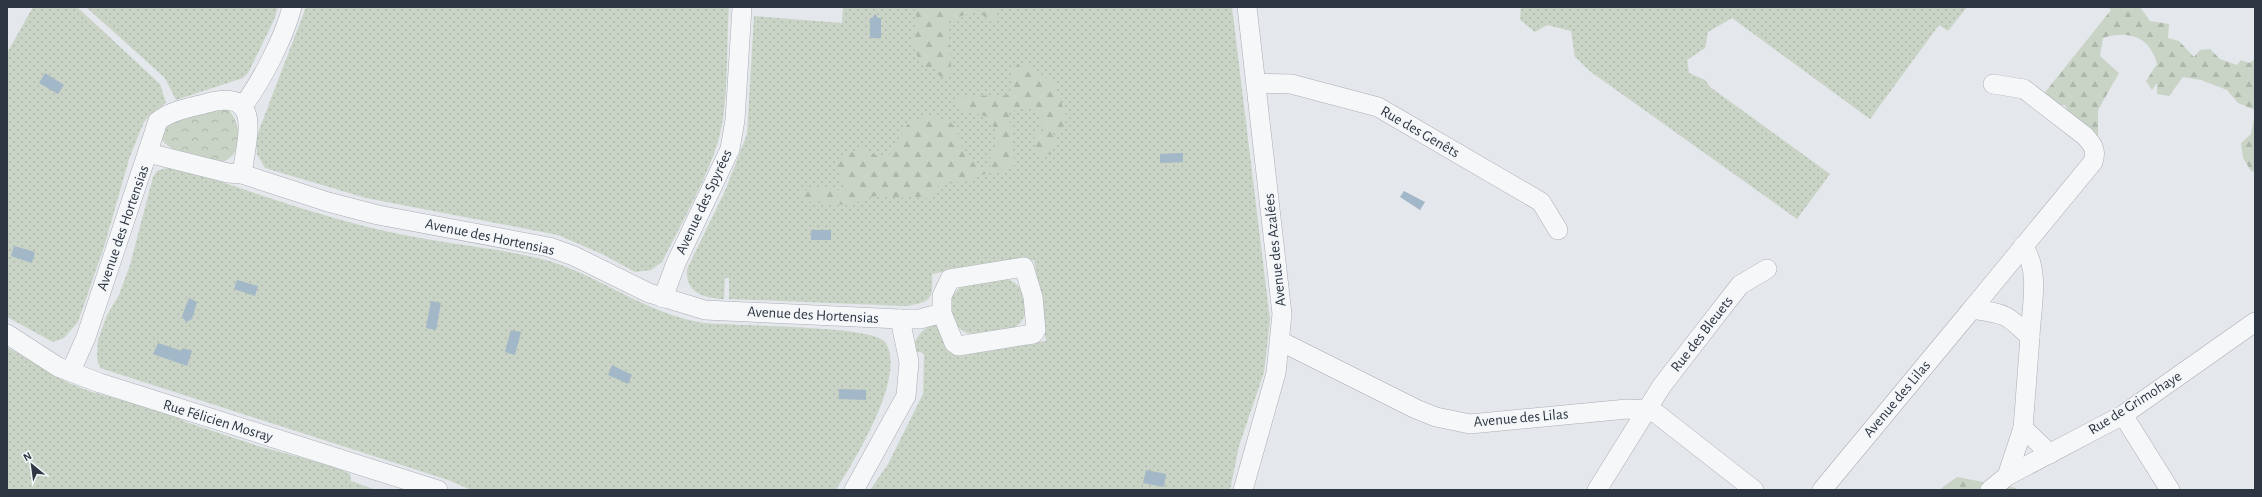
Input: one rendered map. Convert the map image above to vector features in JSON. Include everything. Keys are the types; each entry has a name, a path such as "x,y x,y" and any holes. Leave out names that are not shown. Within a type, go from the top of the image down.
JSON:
{"street":[{"path":"243,106 267,67 292,7"},
{"name":"Avenue des Spyrées","path":"663,298 676,263 730,148 735,120 742,7"},
{"name":"Avenue des Azalées","path":"1243,490 1276,373 1282,314 1247,7"},
{"name":"Rue des Genêts","path":"1256,83 1291,84 1378,107 1542,202 1558,230"},
{"name":"Avenue des Lilas","path":"1822,490 2093,162 2095,150 2092,144 2078,130 2024,90 1993,84"},
{"path":"148,153 155,127 158,121 166,115 224,100 235,100 243,106 248,120 242,174"},
{"name":"Avenue des Hortensias","path":"71,371 86,337 148,153 228,173 242,174 358,210 549,247 574,256 663,298 705,310 900,319 909,362 906,396 854,490"},
{"path":"2007,476 2023,428 2030,337 2033,273 2031,260 2023,246"},
{"path":"1024,267 1034,297 1036,330 1032,334 958,346 954,343 942,312 942,296 950,279 953,277 1024,267"},
{"name":"Rue des Bleuets","path":"1597,490 1661,387 1740,285 1767,269"},
{"path":"1972,309 1998,312 2006,315 2030,337"},
{"path":"900,319 920,319 942,312"},
{"name":"Rue de Grimohaye","path":"1990,490 2007,476 2123,415 2255,322"},
{"name":"Rue Félicien Mosray","path":"7,334 58,366 113,388 438,490"},
{"name":"Avenue des Lilas","path":"1280,341 1416,409 1453,421 1470,424 1627,409 1648,410"},
{"path":"1648,410 1682,433 1754,490"},
{"path":"2123,415 2170,490"},
{"path":"2023,428 2050,454"}],"green space":[{"path":"33,7 77,7 160,84 166,103 151,114 144,122 130,156 104,247 78,322 64,338 53,342 7,317 7,53"},
{"path":"86,7 278,7 274,20 248,73 243,78 176,100 165,78"},
{"path":"306,7 729,7 725,104 720,134 702,182 662,262 651,270 635,272 602,254 558,235 366,198 265,168 257,154 256,138"},
{"path":"843,7 1232,7 1270,320 1264,372 1239,446 1230,490 870,490 888,464 923,394 924,355 921,352 914,352 915,342 920,333 928,327 938,325 945,335 947,351 974,350 1046,341 1034,260 982,265 932,274 932,289 929,298 921,303 906,306 729,299 729,278 725,278 724,299 703,295 697,293 693,289 689,284 687,269 725,191 747,134 754,16 842,23"},
{"path":"914,7 999,7 994,21 988,20 978,10 948,21 951,68 949,78 939,76 939,68 927,69 916,54 913,42 915,30 918,25"},
{"path":"1521,7 1967,7 1948,31 1939,25 1870,119 1732,18 1708,32 1705,48 1687,60 1689,73 1705,80 1710,87 1830,174 1797,219 1591,72 1575,57 1571,31 1547,25 1535,32 1520,20"},
{"path":"2108,7 2140,7 2150,21 2169,24 2168,38 2179,41 2194,57 2200,50 2210,49 2220,59 2237,65 2241,60 2249,63 2255,59 2255,110 2238,103 2227,90 2201,80 2183,77 2169,96 2157,94 2157,83 2152,90 2146,81 2157,64 2154,55 2143,41 2129,35 2121,35 2103,38 2100,56 2119,73 2098,110 2098,136 2088,127 2073,123 2065,105 2052,106 2042,96 2111,10"},
{"path":"1018,64 1029,66 1054,83 1067,118 1063,128 1052,134 1056,139 1055,145 1051,152 1043,158 1037,150 1034,138 1035,134 1044,131 1040,117 1035,112 1021,106 1009,113 1015,168 975,176 968,181 939,185 930,197 921,199 910,195 899,198 883,195 848,204 802,201 800,191 822,188 846,191 838,170 838,161 840,156 862,149 875,155 889,156 907,125 925,116 948,120 956,128 962,146 978,169 990,167 990,158 998,148 997,133 988,117 960,109 954,99 967,96 1009,95 1012,85 1011,71"},
{"path":"227,108 236,122 239,139 233,154 227,160 219,163 187,155 171,148 161,138 167,121"},
{"path":"2255,111 2255,172 2251,171 2243,158 2241,143 2251,134"},
{"path":"166,168 186,170 294,206 376,229 513,253 549,261 586,275 659,310 698,322 713,324 830,329 857,332 876,337 886,343 890,358 889,376 884,397 876,418 855,459 836,490 471,490 448,480 100,368 97,358 98,340 107,315 119,295 130,265 153,177 157,171"},
{"path":"1004,278 1011,280 1016,284 1024,296 1026,310 1020,323 1010,329 995,333 972,334 967,333 950,320 951,298 963,283"},
{"path":"7,347 69,383 92,392 168,413 186,422 258,446 336,467 350,474 351,481 376,490 7,490"},
{"path":"1957,477 2016,488 2017,490 1939,490"}],"water":[{"path":"875,14 878,18 881,18 881,38 870,38 870,18 872,18"},
{"path":"45,73 64,85 58,94 39,83"},
{"path":"1183,153 1183,162 1160,163 1160,154"},
{"path":"1404,191 1425,202 1420,210 1400,197"},
{"path":"811,230 831,230 831,240 811,240"},
{"path":"14,246 35,252 32,263 11,256"},
{"path":"237,280 258,286 255,296 234,289"},
{"path":"189,298 197,302 192,319 186,322 182,316"},
{"path":"431,301 441,303 436,330 426,328"},
{"path":"511,330 521,332 515,355 505,352"},
{"path":"158,343 182,351 183,348 192,351 187,366 153,354"},
{"path":"612,365 632,375 628,384 608,375"},
{"path":"839,389 866,390 866,400 839,399"},
{"path":"1146,470 1166,474 1164,487 1143,483"}]}
